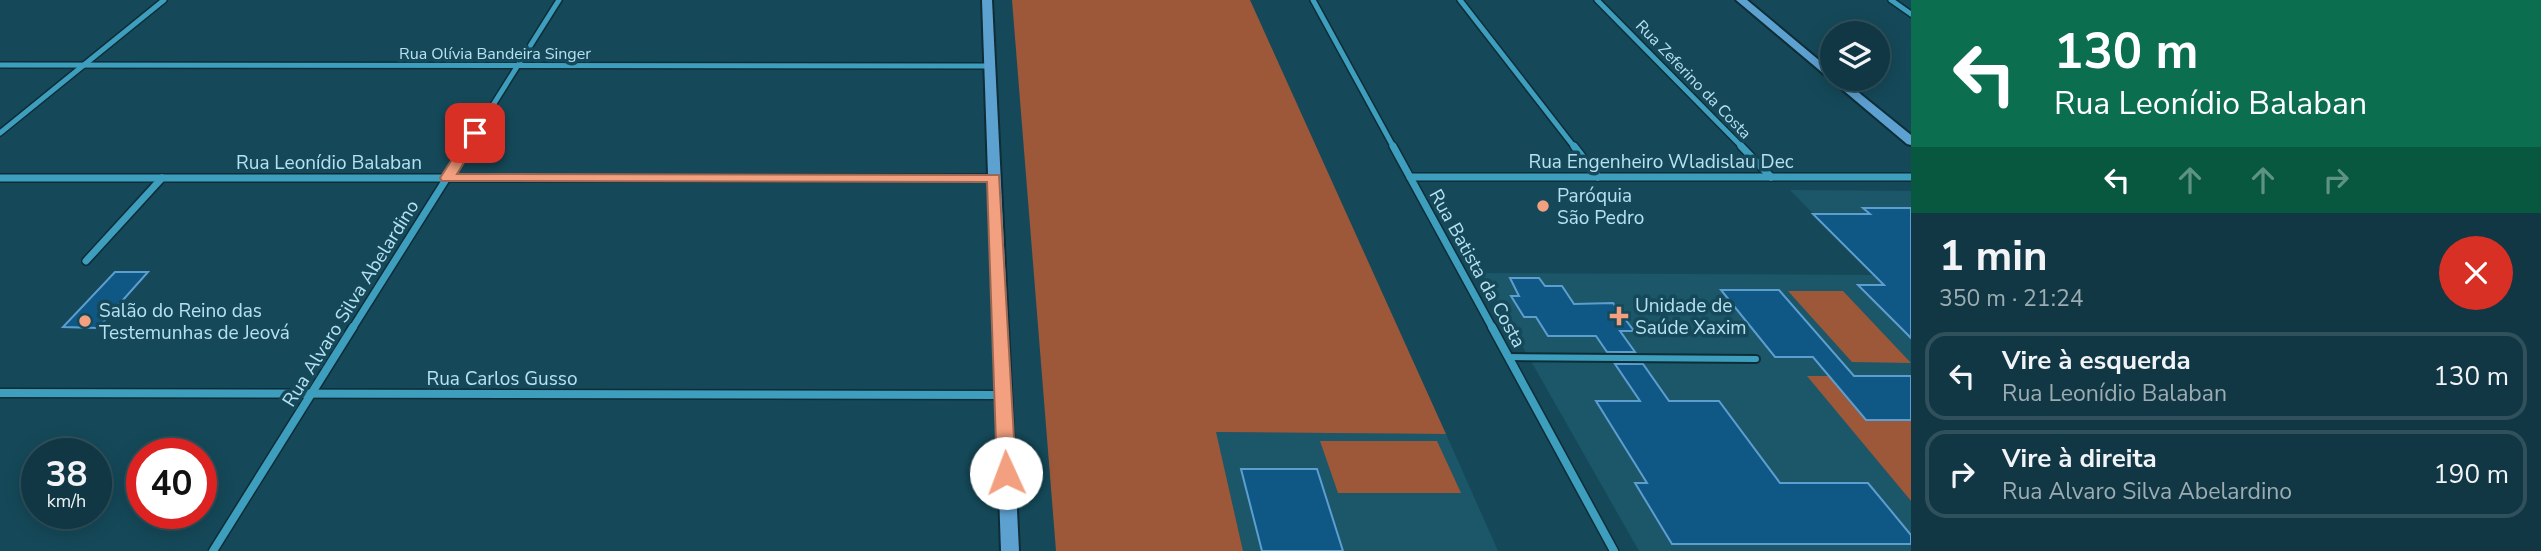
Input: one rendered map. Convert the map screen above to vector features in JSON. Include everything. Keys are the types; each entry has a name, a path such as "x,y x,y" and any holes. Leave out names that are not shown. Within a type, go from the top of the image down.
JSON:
{"street":[{"path":"0,133 164,0"},
{"name":"Rua Alvaro Silva Abelardino","path":"213,551 559,0"},
{"path":"987,0 1010,551"},
{"name":"Rua Batista da Costa","path":"1313,0 1614,551"},
{"path":"1460,0 1598,177"},
{"name":"Rua Zeferino da Costa","path":"1597,0 1771,177"},
{"path":"1741,0 1820,65"},
{"path":"1891,0 1911,14"},
{"name":"Rua Olívia Bandeira Singer","path":"0,65 989,66"},
{"path":"1851,91 1911,141"},
{"name":"Rua Engenheiro Wladislau Dec","path":"1410,177 1911,177"},
{"name":"Rua Leonídio Balaban","path":"0,178 994,178"},
{"path":"86,261 162,178"},
{"name":"Rua Carlos Gusso","path":"0,393 1003,395"}],"lane":[{"path":"1508,357 1756,359"}],"shaded area":[{"path":"1012,0 1250,0 1446,434 1216,432 1243,551 1056,551"},
{"path":"1790,190 1911,191 1911,376 1808,376 1911,501 1911,551 1639,551 1481,273 1873,275"},
{"path":"1788,291 1843,291 1911,363 1852,362"},
{"path":"1807,376 1911,376 1911,501"},
{"path":"1215,432 1446,434 1498,551 1243,551"},
{"path":"1320,441 1437,441 1461,493 1338,493"}],"building":[{"path":"1863,208 1911,208 1911,338 1858,285 1884,285 1813,214 1870,214"},
{"path":"115,272 148,272 98,328 63,327"},
{"path":"1510,278 1539,278 1545,286 1562,286 1574,304 1613,303 1634,331 1620,331 1635,352 1607,352 1596,336 1548,336 1536,317 1524,317 1511,296 1519,296"},
{"path":"1721,290 1779,290 1854,376 1911,376 1911,420 1866,420 1813,357 1775,357"},
{"path":"1615,364 1643,364 1669,401 1719,401 1780,483 1868,483 1911,535 1911,544 1672,544 1635,483 1647,483 1596,401 1640,401"},
{"path":"1241,469 1317,469 1343,551 1262,551"}],"place":[{"name":"Paróquia São Pedro","path":"1543,206"},
{"name":"Unidade de Saúde Xaxim","path":"1619,316"},
{"name":"Salão do Reino das Testemunhas de Jeová","path":"85,321"}],"route":[{"path":"475,133 447,178 994,178 1006,473"}]}
